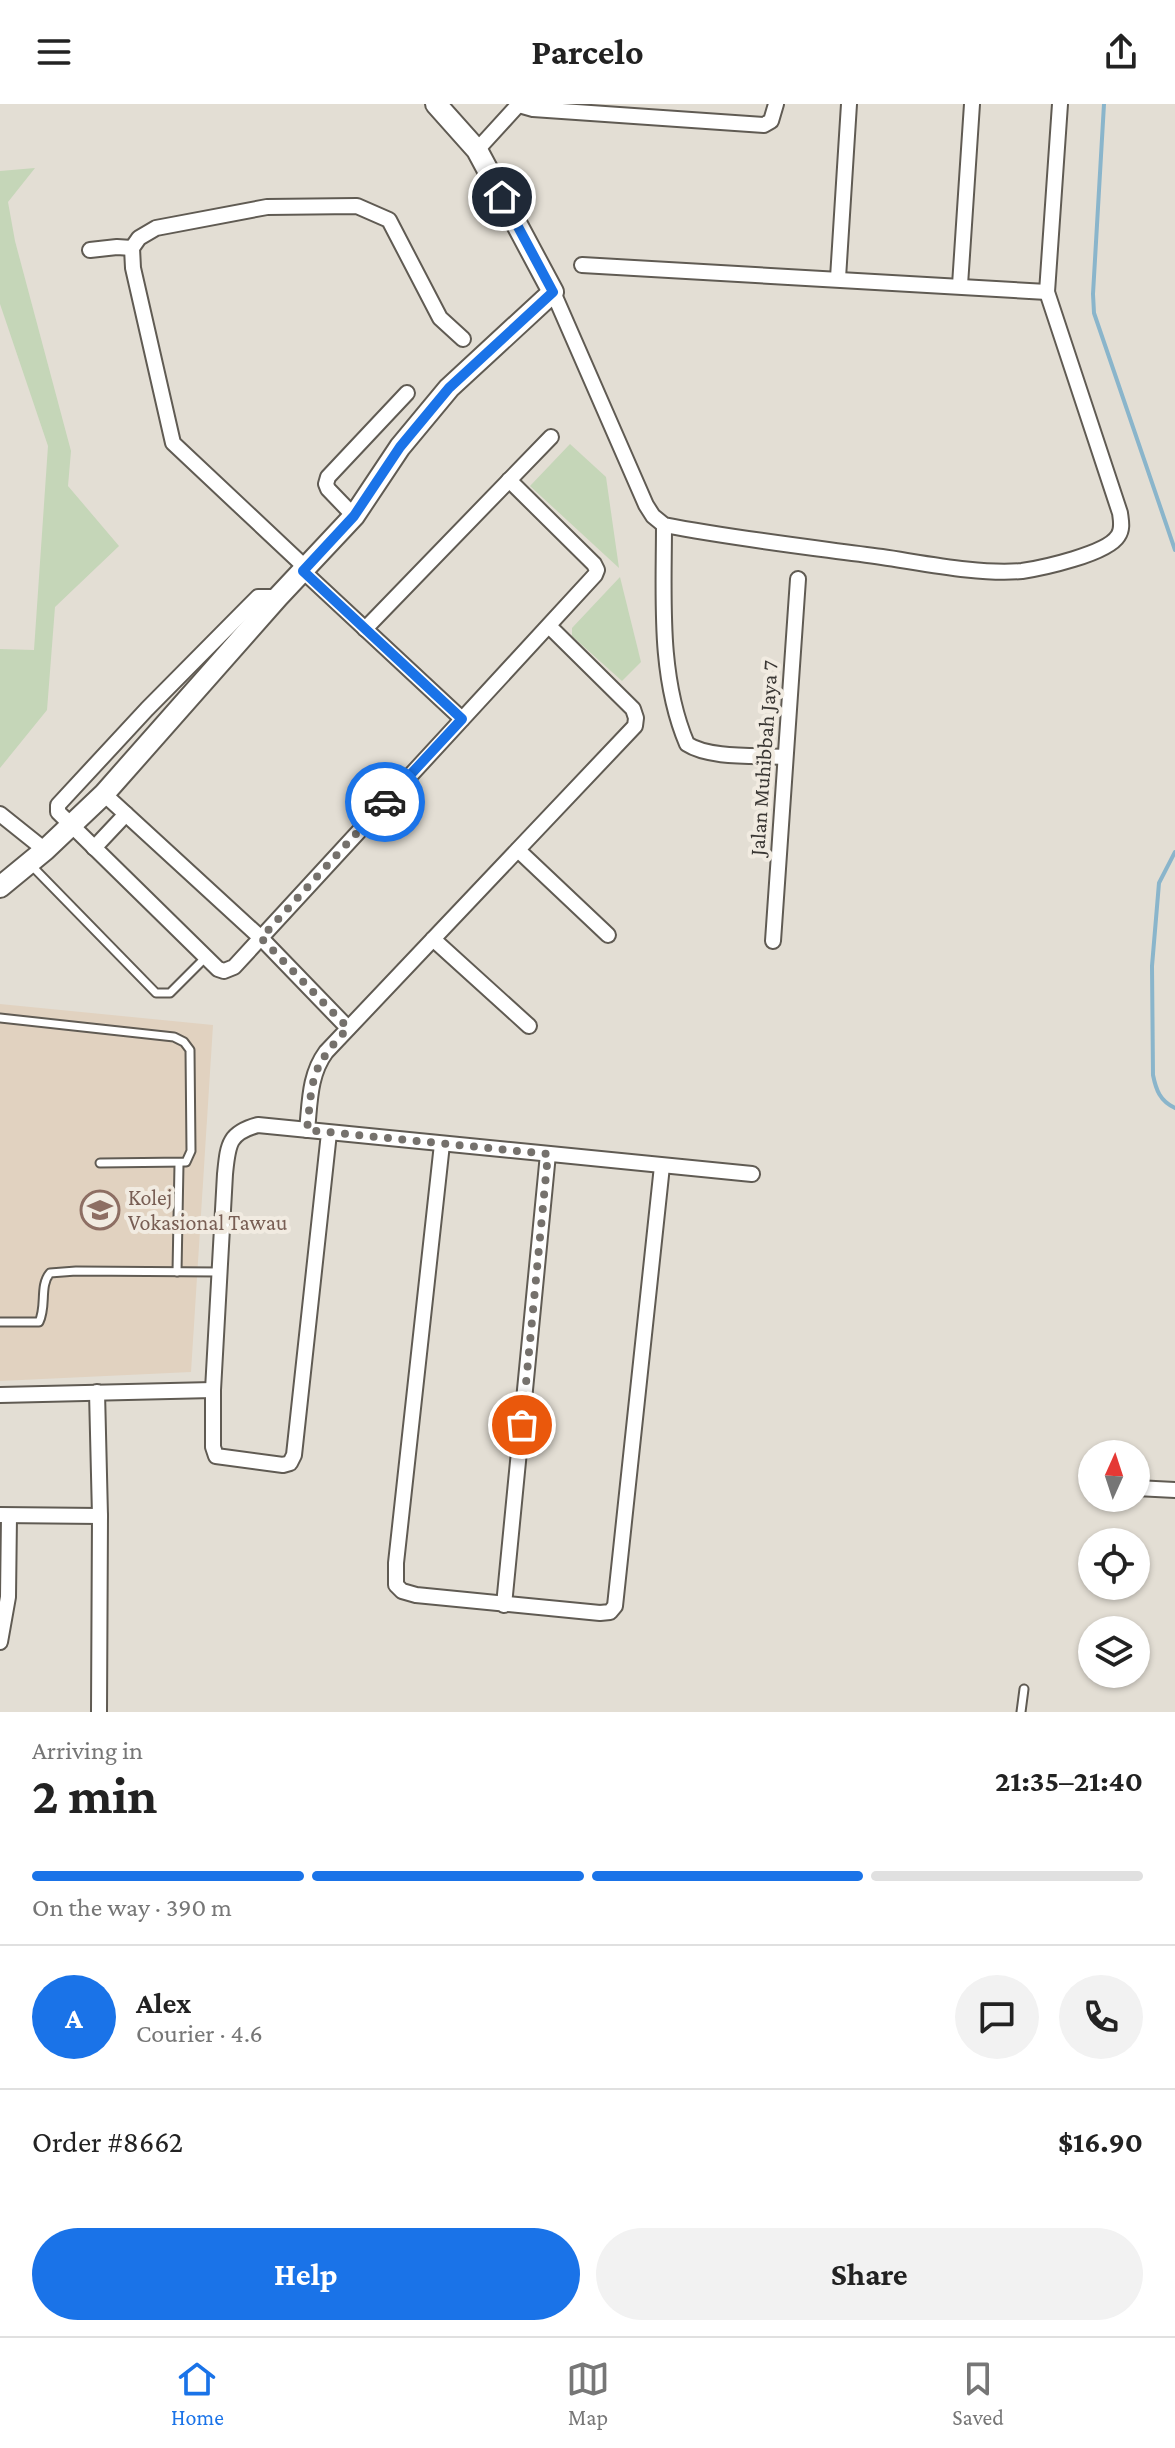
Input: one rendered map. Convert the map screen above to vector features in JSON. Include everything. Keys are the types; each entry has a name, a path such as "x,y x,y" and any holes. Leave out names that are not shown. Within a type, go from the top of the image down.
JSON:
{"street":[{"path":"436,104 477,150 553,292 653,516 664,525 998,571 1020,571 1060,563 1112,543 1119,536 1122,525 1047,292 1060,104"},
{"path":"477,150 519,105 533,109 764,125 771,121 776,104"},
{"path":"838,278 849,104"},
{"path":"960,285 972,104"},
{"path":"462,719 169,438 133,268 132,248 146,232 267,207 357,206 382,215 395,227 440,318 463,339"},
{"path":"90,250 132,248"},
{"path":"582,265 1047,292"},
{"path":"0,887 38,857 104,794 354,516 400,447 449,388 553,292"},
{"path":"354,516 328,489 328,477 407,393"},
{"path":"365,629 551,437"},
{"path":"278,597 258,597 63,800 58,812 218,969 229,970 261,938 597,570 509,480"},
{"path":"664,525 667,658 687,744 696,750 710,752 785,757"},
{"name":"Jalan Muhibbah Jaya 7","path":"773,941 798,579"},
{"path":"307,1130 316,1068 326,1052 635,726 633,709 549,626"},
{"path":"104,794 261,938 348,1028"},
{"path":"0,814 38,857"},
{"path":"94,848 126,814"},
{"path":"518,850 608,935"},
{"path":"433,939 529,1026"},
{"path":"329,1133 294,1455 290,1463 283,1465 216,1456 213,1447 213,1390 225,1174 232,1139 241,1129 258,1125 752,1174"},
{"path":"442,1144 396,1585 402,1591 416,1595 504,1605 600,1613 610,1612 615,1606 662,1166"},
{"path":"504,1605 548,1154"},
{"path":"0,1395 213,1390"},
{"path":"97,1392 99,1712"},
{"path":"1150,1489 1175,1490"},
{"path":"0,1642 8,1597 4,1515 100,1516"}],"lane":[{"path":"38,857 156,993 170,993 206,957"},
{"path":"0,1018 174,1037 184,1042 190,1050 191,1151 186,1162 100,1163"},
{"path":"177,1272 179,1164"},
{"path":"0,1322 39,1322 44,1313 44,1280 50,1273 219,1272"},
{"path":"1021,1712 1024,1689"}],"shaded area":[{"name":"Kolej Vokasional Tawau","path":"0,1004 213,1025 191,1372 0,1381"}],"green space":[{"path":"35,168 8,202 15,241 71,451 68,486 119,546 55,607 47,710 0,768 0,649 34,650 48,446 0,304 0,171"},
{"path":"570,444 606,477 619,568 530,486"},
{"path":"620,577 641,662 622,681 572,636 572,628"}],"waterway":[{"path":"1104,104 1094,313 1175,550"},
{"path":"1175,852 1159,883 1152,966 1153,1075 1160,1094 1175,1108"}],"way so far":[{"path":"385,802 261,938 348,1028 316,1068 307,1130 548,1154 522,1425"}],"place":[{"name":"Kolej Vokasional Tawau","path":"100,1210"}],"route":[{"path":"385,802 462,719 303,571 354,516 400,447 449,388 553,292 502,197"}]}
